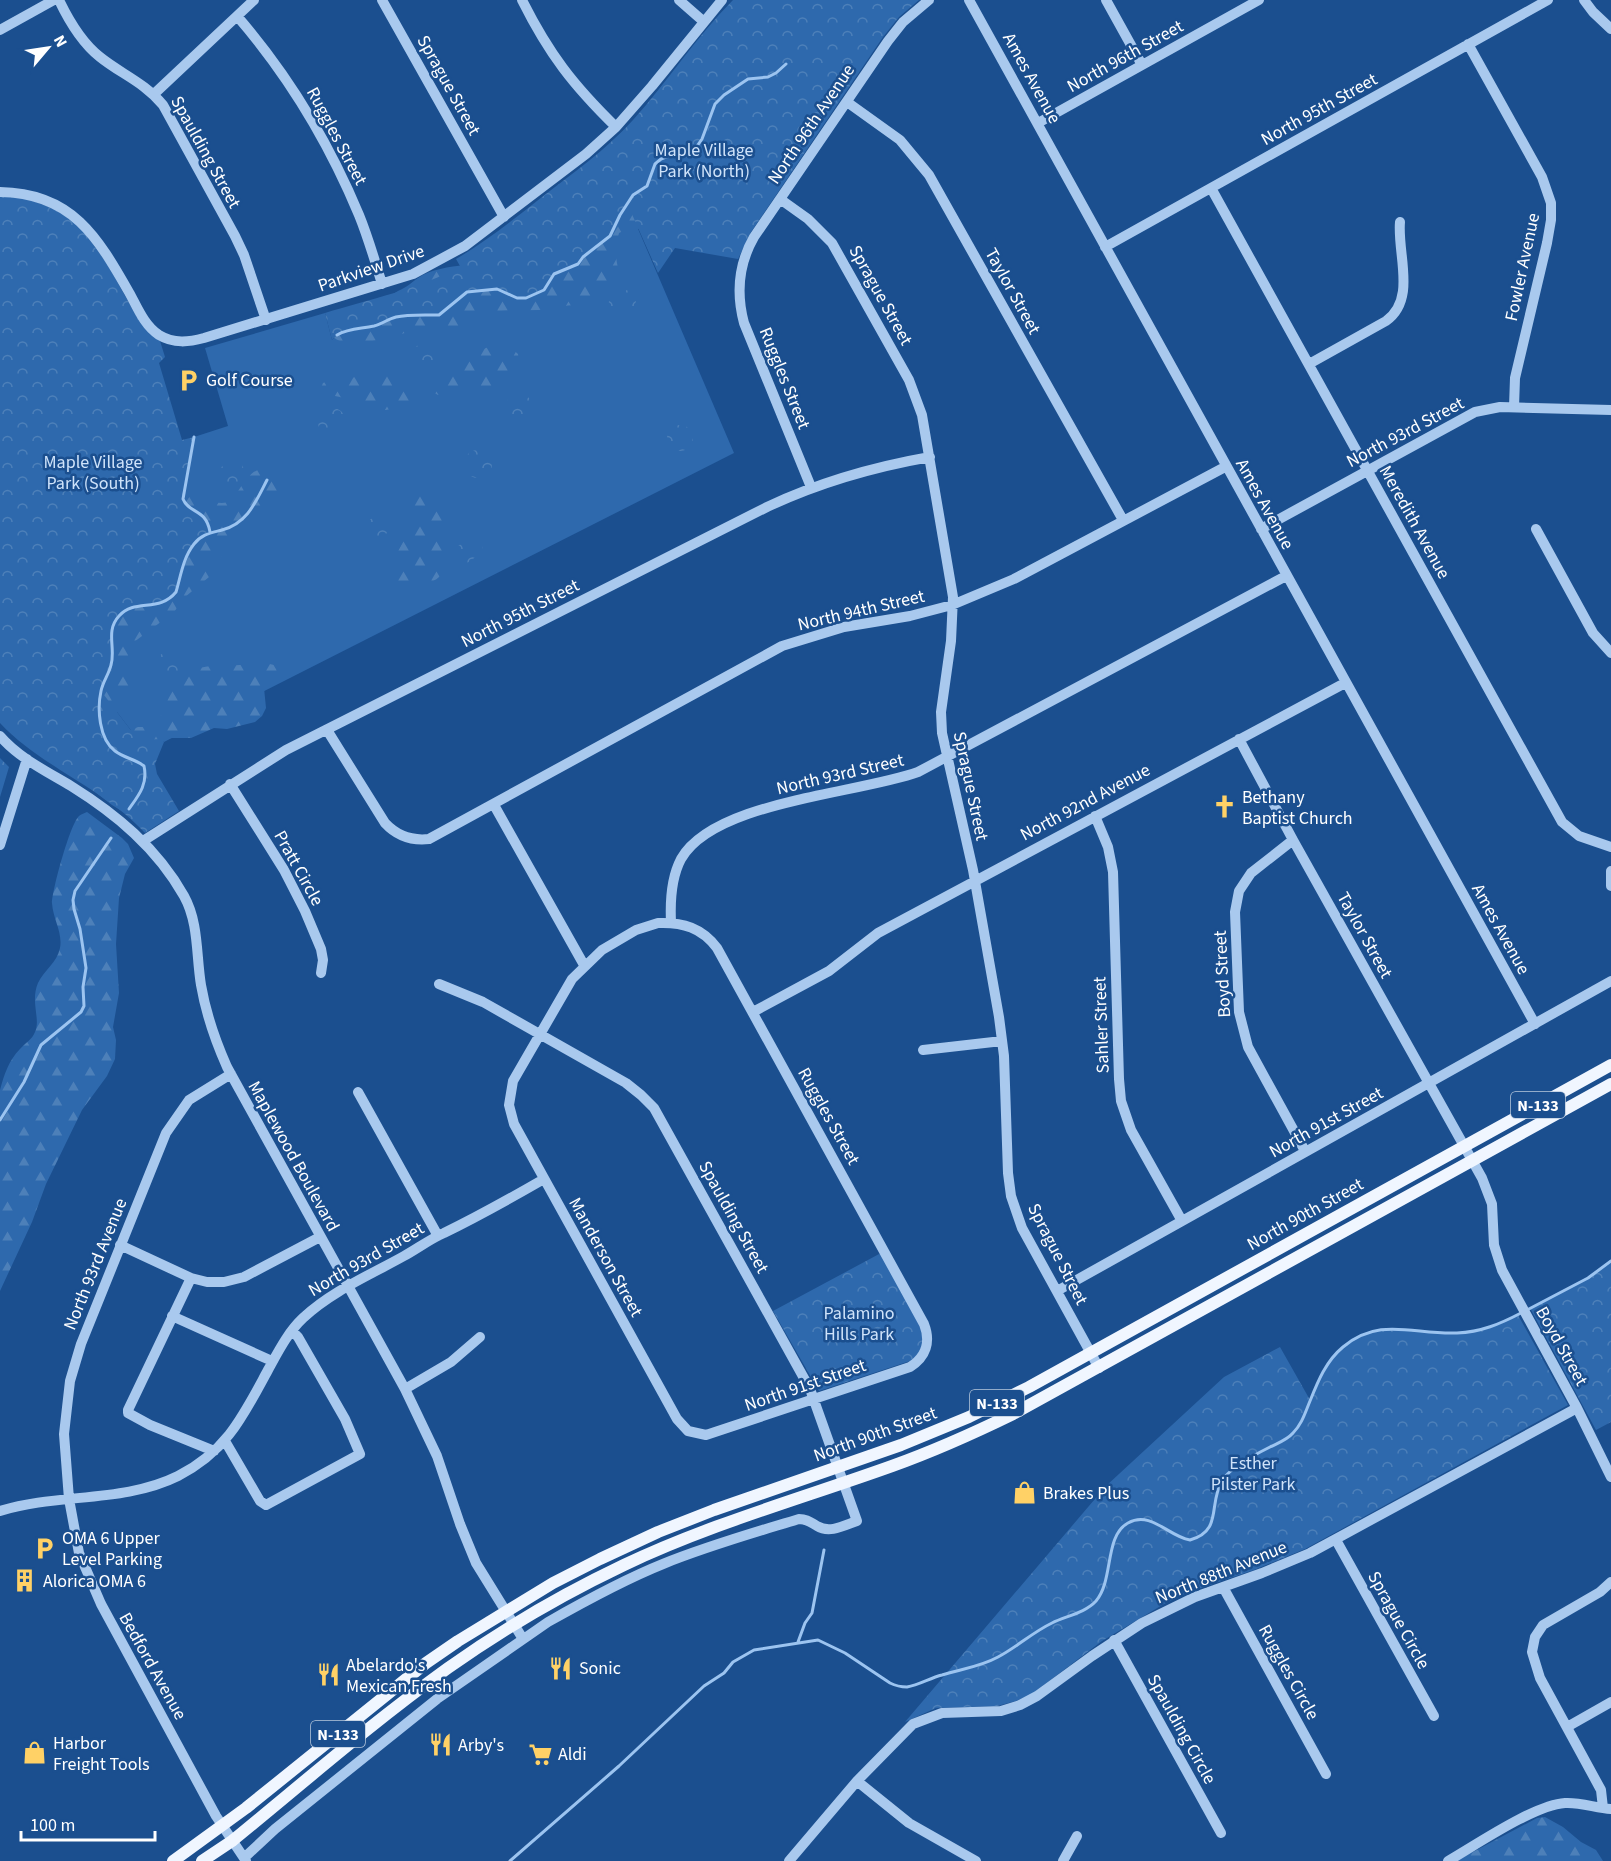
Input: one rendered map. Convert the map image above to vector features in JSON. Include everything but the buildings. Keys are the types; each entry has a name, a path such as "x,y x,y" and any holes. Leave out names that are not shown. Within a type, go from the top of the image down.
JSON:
{"main road":[{"name":"North 90th Street","path":"173,1861 222,1826 419,1669 458,1641 600,1558 714,1510 901,1445 969,1418 1091,1353 1611,1065"},
{"name":"North 90th Street","path":"202,1861 232,1841 450,1667 515,1625 596,1579 652,1552 724,1524 927,1453 978,1431 1099,1368 1611,1084"}],"street":[{"path":"0,30 54,0"},
{"name":"Spaulding Street","path":"59,0 77,32 90,49 154,94 171,118 235,236 248,266 266,320"},
{"path":"154,94 254,0"},
{"name":"Sprague Street","path":"382,0 504,217"},
{"path":"522,0 542,39 560,66 616,127"},
{"path":"679,0 703,21"},
{"name":"Parkview Drive","path":"0,192 28,195 51,203 74,217 90,231 110,258 148,326 160,335 178,341 193,341 413,274 448,257 586,154 616,127 722,0"},
{"name":"North 96th Avenue","path":"740,280 742,263 750,245 780,199 903,22 929,0"},
{"name":"Ames Avenue","path":"969,0 1535,1024"},
{"path":"1106,0 1142,65"},
{"name":"North 96th Street","path":"1038,123 1259,0"},
{"name":"North 95th Street","path":"1105,247 1548,0"},
{"path":"1584,0 1611,29"},
{"name":"Ruggles Street","path":"237,16 288,80 333,159 360,216 382,284"},
{"name":"Fowler Avenue","path":"1468,44 1542,177 1551,203 1547,243 1515,378 1514,407"},
{"name":"Taylor Street","path":"847,102 900,140 929,175 1123,520"},
{"name":"Meredith Avenue","path":"1211,188 1562,822 1579,837 1611,848"},
{"name":"Sprague Street","path":"780,199 820,229 832,243 909,380 922,415 952,597 951,641 941,712 942,733 975,880 1002,1041 1011,1196 1022,1228 1099,1368"},
{"path":"1309,364 1386,321 1400,305 1404,289 1400,222"},
{"name":"Ruggles Street","path":"740,280 740,305 744,323 812,487"},
{"name":"North 93rd Street","path":"1261,529 1474,412 1500,406 1611,410"},
{"name":"North 95th Street","path":"143,841 286,750 767,507 812,487 865,470 930,457"},
{"name":"North 94th Street","path":"327,730 385,823 398,834 412,839 436,836 782,646 843,627 910,616 952,605 1014,579 1226,466"},
{"path":"1536,529 1593,633 1611,653"},
{"name":"North 93rd Street","path":"671,922 672,886 680,862 689,848 710,833 750,813 784,803 897,780 918,772 1286,576"},
{"name":"North 92nd Avenue","path":"753,1012 829,971 878,933 1345,683"},
{"name":"Maplewood Boulevard","path":"0,736 27,759 104,807 143,841 176,883 190,910 207,1013 217,1044 231,1074 405,1389 437,1456 470,1549 487,1583 523,1639"},
{"name":"Taylor Street","path":"1239,739 1472,1161"},
{"path":"0,844 27,759"},
{"name":"Pratt Circle","path":"230,784 284,870 305,911 321,949 321,973"},
{"path":"494,805 584,965"},
{"name":"Sahler Street","path":"1095,816 1108,847 1113,872 1118,1068 1121,1101 1131,1130 1182,1221"},
{"name":"Boyd Street","path":"1293,840 1251,873 1239,891 1235,912 1239,1012 1244,1037 1305,1151"},
{"path":"1611,871 1611,886"},
{"path":"540,1034 566,987 584,965 602,950 636,930 658,923 671,922"},
{"name":"Ruggles Street","path":"671,922 692,927 711,940 753,1012 924,1324 928,1336 926,1351"},
{"name":"North 91st Street","path":"1057,1291 1611,981"},
{"name":"Spaulding Street","path":"439,984 483,1002 626,1083 654,1108 815,1400 857,1521 830,1529 817,1526 806,1519 798,1519 701,1550 662,1564 609,1589 548,1622 523,1639"},
{"name":"Manderson Street","path":"540,1034 513,1081 509,1104 514,1124 677,1419 688,1431"},
{"path":"924,1050 1002,1041"},
{"name":"North 93rd Avenue","path":"69,1499 64,1434 70,1381 81,1344 160,1145 173,1120 195,1095 231,1074"},
{"path":"358,1092 438,1236"},
{"name":"Boyd Street","path":"1472,1161 1490,1198 1497,1258 1509,1285 1577,1408 1611,1476"},
{"name":"North 93rd Street","path":"0,1511 29,1504 124,1492 155,1485 187,1471 225,1441 242,1417 272,1361 292,1331 313,1309 438,1236 544,1179"},
{"path":"120,1245 191,1278 213,1283 237,1280 320,1237"},
{"path":"191,1278 131,1402 128,1413 150,1425 214,1451"},
{"path":"172,1316 272,1361"},
{"path":"225,1441 260,1501 267,1505 360,1454 345,1419 298,1337 292,1331"},
{"path":"405,1389 451,1362 480,1337"},
{"name":"North 91st Street","path":"688,1431 697,1434 711,1434 815,1400 910,1367 922,1358 926,1351"},
{"name":"North 88th Avenue","path":"789,1861 857,1781 913,1724 942,1713 1000,1711 1020,1706 1038,1696 1114,1641 1168,1610 1283,1565 1336,1540 1577,1408"},
{"name":"Bedford Avenue","path":"69,1499 77,1547 91,1585 222,1826 245,1860"},
{"name":"Sprague Circle","path":"1336,1540 1434,1716"},
{"path":"1448,1861 1544,1808 1566,1803 1607,1809 1601,1790 1535,1669 1533,1645 1535,1637 1544,1625 1600,1592 1611,1581"},
{"name":"Ruggles Circle","path":"1223,1587 1326,1774"},
{"path":"245,1860 275,1829 437,1700 523,1639"},
{"name":"Spaulding Circle","path":"1114,1641 1221,1833"},
{"path":"1567,1727 1611,1702"},
{"path":"857,1781 909,1823 961,1858 976,1861"},
{"path":"1063,1861 1077,1836"}],"green space":[{"name":"Maple Village Park (North)","path":"733,0 919,0 899,17 883,37 751,232 738,259 675,248 658,273 627,203 610,236 583,257 578,264 554,274 544,290 526,298 517,298 497,289 467,292 439,315 397,317 374,326 345,331 332,340 325,313 412,287 460,266 456,259 479,245 601,151 633,120"},
{"path":"632,123 641,228 633,231 627,229 619,233 616,250 619,278 616,286 607,294 590,302 548,309 487,313 446,333 429,327 362,343 348,343 338,340 331,333 428,272 465,265 607,148"},
{"name":"Maple Village Park (South)","path":"0,196 25,198 54,209 78,224 106,262 137,317 160,341 165,357 159,363 182,440 194,437 183,499 189,507 205,519 210,532 190,549 176,592 161,602 127,611 114,624 111,634 112,660 101,691 136,737 140,740 161,739 164,742 155,764 157,774 179,811 145,833 111,803 34,753 0,723"},
{"path":"627,203 734,453 164,742 161,739 136,737 101,691 186,504 183,495 194,437 228,426 205,348 325,313 332,340 337,335"},
{"path":"627,290 637,296 635,306 624,313 614,315 608,309 609,301"},
{"path":"421,345 432,350 434,359 424,365 411,365 405,355 412,347"},
{"path":"501,345 511,348 518,354 519,362 505,373 500,391 494,396 467,390 438,395 433,392 432,386 459,372 473,355 491,346"},
{"path":"376,374 404,380 414,393 411,400 399,407 372,410 340,397 325,394 321,388 323,383 328,381"},
{"path":"516,393 528,397 533,403 534,414 526,421 515,419 507,410 508,399"},
{"path":"332,408 342,412 346,422 342,432 332,436 322,432 318,422 322,412"},
{"path":"680,425 689,429 693,438 689,447 680,451 671,447 667,438 671,429"},
{"path":"478,450 488,454 492,464 488,474 478,478 468,474 464,464 468,454"},
{"path":"232,458 240,459 243,472 237,483 227,485 221,479 220,472 224,464"},
{"path":"261,469 273,474 280,484 279,494 272,506 249,530 236,539 221,557 209,577 185,597 174,612 134,642 128,656 131,684 119,704 115,722 74,670 190,496 200,496 218,503 227,502 250,475"},
{"path":"421,494 430,494 440,507 445,524 447,554 443,571 439,577 409,588 398,584 394,561 414,517 406,504 407,499"},
{"path":"378,517 390,519 392,529 382,537 371,538 365,532 363,524 367,520"},
{"path":"475,539 480,540 483,545 481,553 466,564 458,564 453,555 455,548"},
{"path":"163,653 173,655 180,665 179,669 171,677 155,677 151,671 155,659"},
{"path":"261,662 274,665 277,670 264,688 266,708 262,716 255,722 227,729 214,728 191,738 170,738 154,746 130,816 78,779 124,733 138,727 149,727 159,720 171,692 186,681 191,671 208,666"},
{"path":"0,758 9,767 0,797"},
{"path":"87,812 122,838 128,844 134,858 125,874 119,898 116,944 119,993 113,1027 116,1040 115,1059 107,1076 82,1110 46,1184 32,1222 0,1291 0,1090 13,1058 32,1037 37,1027 36,990 41,978 56,958 61,942 52,903 55,885 71,831 79,816"},
{"name":"Palamino Hills Park","path":"881,1253 924,1331 922,1348 910,1361 819,1391 773,1311"},
{"path":"1611,1261 1611,1422 1596,1430 1530,1308 1588,1278"},
{"name":"Esther Pilster Park","path":"1518,1315 1568,1405 1305,1549 1254,1570 1189,1592 1164,1604 1102,1641 1032,1694 997,1706 936,1708 905,1722 1106,1486 1224,1377 1280,1347 1310,1400 1331,1359 1344,1345 1358,1336 1385,1329 1447,1333 1475,1331 1492,1327"},
{"path":"1545,1817 1596,1850 1603,1861 1456,1861 1537,1818"}],"waterway":[{"path":"337,335 374,326 401,316 439,315 467,292 497,289 517,298 526,298 544,290 554,274 578,264 583,257 610,236 633,195 647,186 655,164 671,155 679,157 695,149 702,139 715,104 724,95 748,79 768,77 786,64"},
{"path":"194,437 183,499 189,507 205,519 210,532"},
{"path":"129,809 144,784 144,766 118,753 110,746 102,731 99,715 101,691 112,659 112,634 115,622 125,611 162,602 176,592 185,561 194,544 203,536 231,527 245,517 267,480"},
{"path":"0,1120 24,1082 41,1045 81,1012 84,1006 83,987 86,968 73,900 75,891 111,838"},
{"path":"1527,1310 1588,1278 1611,1261"},
{"path":"510,1861 619,1766 704,1686 724,1673 733,1662 754,1650 818,1640 845,1653 890,1683 905,1687 991,1660 1045,1627 1092,1605 1102,1592 1115,1538 1120,1529 1128,1523 1136,1520 1152,1522 1190,1540 1207,1530 1213,1516 1218,1490 1225,1476 1243,1462 1285,1439 1296,1430 1319,1379 1327,1365 1343,1347 1370,1332 1384,1329 1441,1333 1466,1332 1490,1327 1521,1313"},
{"path":"798,1642 805,1623 812,1613 824,1550"}],"place":[{"name":"Golf Course","path":"188,380"},
{"name":"Bethany Baptist Church","path":"1224,807"},
{"name":"Brakes Plus","path":"1025,1493"},
{"name":"OMA 6 Upper Level Parking","path":"44,1548"},
{"name":"Alorica OMA 6","path":"25,1581"},
{"name":"Sonic","path":"561,1668"},
{"name":"Abelardo's Mexican Fresh","path":"328,1675"},
{"name":"Arby's","path":"440,1745"},
{"name":"Harbor Freight Tools","path":"35,1753"},
{"name":"Aldi","path":"540,1754"}]}
